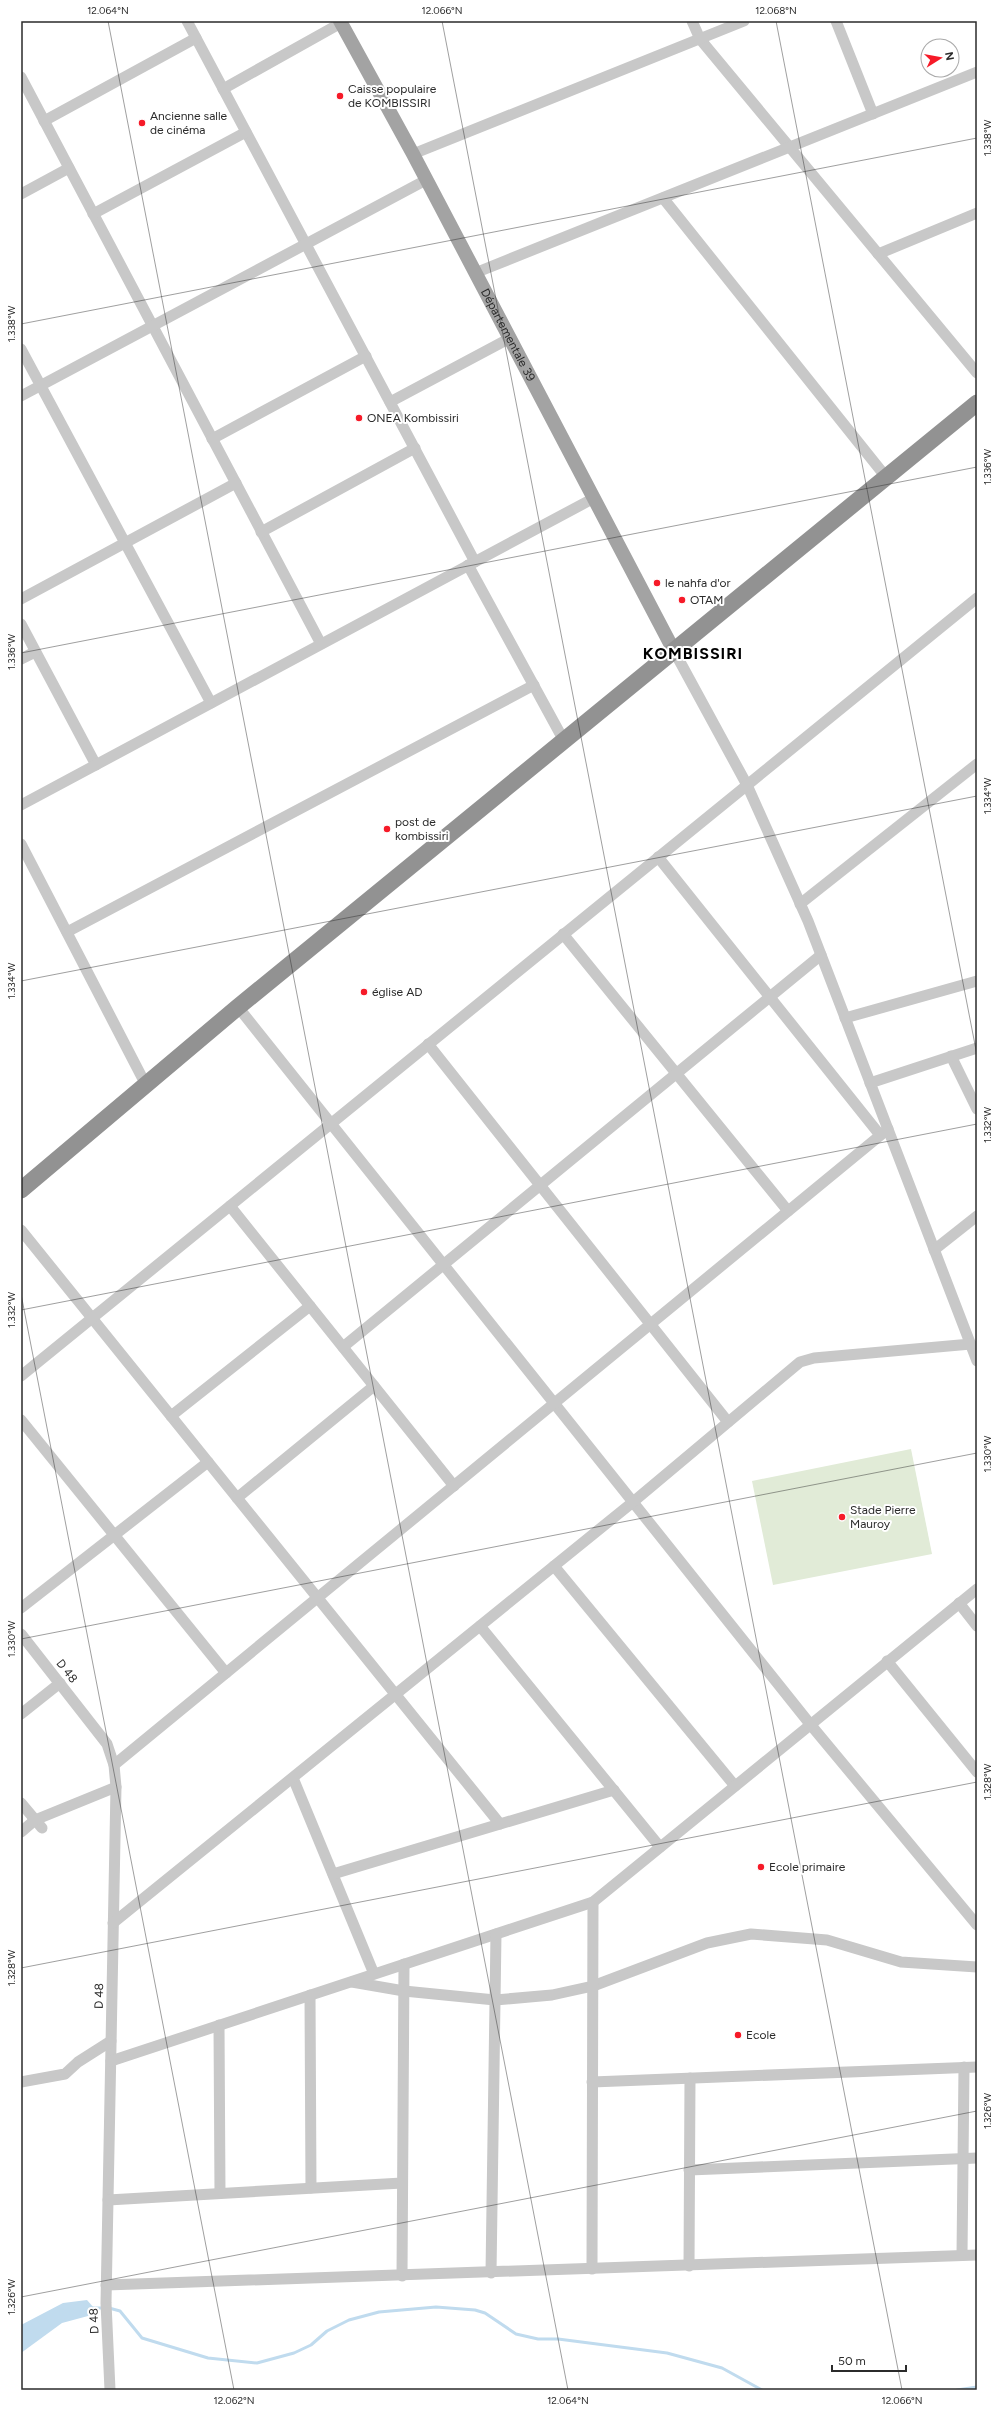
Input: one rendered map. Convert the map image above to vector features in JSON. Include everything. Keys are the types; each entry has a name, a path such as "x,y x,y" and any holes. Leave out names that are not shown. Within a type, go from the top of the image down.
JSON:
{"highway":[{"path":"21,1190 238,1007 563,739 977,403"}],"main road":[{"name":"Départementale 39","path":"340,22 413,154 673,649"}],"street":[{"path":"187,21 415,448 472,564 563,739"},
{"path":"692,21 700,39 977,373"},
{"path":"413,154 744,21"},
{"path":"836,21 873,114"},
{"path":"223,89 340,22"},
{"path":"44,121 196,38"},
{"path":"475,273 977,72"},
{"path":"21,78 321,644"},
{"path":"93,214 246,132"},
{"path":"21,194 69,168"},
{"path":"21,396 426,180"},
{"path":"663,198 886,477"},
{"path":"878,254 977,213"},
{"path":"390,402 510,338"},
{"path":"21,349 211,703"},
{"path":"212,439 366,356"},
{"path":"261,532 415,448"},
{"path":"21,599 236,483"},
{"path":"21,805 594,498"},
{"path":"21,1376 977,598"},
{"path":"21,624 96,765"},
{"path":"673,649 747,785 800,904 870,1083 884,1132 934,1250 977,1361"},
{"path":"21,659 36,652"},
{"path":"67,932 534,685"},
{"path":"800,904 977,764"},
{"path":"21,844 146,1085"},
{"path":"658,857 770,997 884,1132"},
{"path":"563,934 788,1211"},
{"path":"343,1348 821,955"},
{"path":"845,1018 977,981"},
{"path":"238,1007 810,1724 975,1918"},
{"path":"428,1044 728,1422"},
{"path":"870,1083 977,1048"},
{"path":"951,1056 977,1108"},
{"path":"114,1765 884,1132"},
{"path":"230,1206 454,1486"},
{"path":"934,1250 977,1216"},
{"path":"21,1230 500,1824"},
{"path":"171,1416 310,1306"},
{"path":"113,1923 633,1502 800,1362 814,1358 971,1344"},
{"path":"237,1498 374,1386"},
{"path":"21,1420 226,1673"},
{"path":"21,1608 208,1462"},
{"path":"554,1566 735,1786"},
{"path":"111,2061 593,1902 977,1589"},
{"path":"959,1603 977,1626"},
{"path":"480,1626 660,1847"},
{"name":"D 48","path":"21,1634 107,1744 114,1765 116,1787 106,2285 110,2390"},
{"path":"887,1661 977,1772"},
{"path":"21,1714 60,1684"},
{"path":"293,1778 374,1974"},
{"path":"21,1832 116,1787"},
{"path":"332,1874 614,1790"},
{"path":"21,1802 38,1824"},
{"path":"592,2269 593,1902"},
{"path":"491,2273 496,1934"},
{"path":"350,1982 404,1991 495,2000 552,1996 593,1986 707,1943 751,1934 827,1940 901,1962 977,1966"},
{"path":"402,2276 404,1964"},
{"path":"310,1995 311,2188"},
{"path":"219,2025 220,2193"},
{"path":"21,2082 65,2074 78,2062 111,2041"},
{"path":"962,2256 964,2067"},
{"path":"592,2082 977,2067"},
{"path":"688,2266 690,2078"},
{"path":"689,2170 977,2158"},
{"path":"108,2200 402,2183"},
{"path":"106,2285 491,2273 977,2255"}],"green space":[{"name":"Stade Pierre Mauroy","path":"911,1449 932,1554 773,1585 752,1481"}],"water":[{"path":"87,2300 94,2308 88,2316 62,2323 21,2353 21,2325 63,2303"}],"waterway":[{"path":"109,2308 120,2311 142,2338 208,2358 257,2363 294,2353 311,2345 327,2331 349,2320 379,2312 436,2307 475,2310 485,2313 516,2334 538,2339 558,2339 667,2353 722,2368 762,2390"},
{"path":"91,2308 104,2308"},
{"path":"957,2390 977,2387"}],"place":[{"name":"Caisse populaire de KOMBISSIRI","path":"340,96"},
{"name":"Ancienne salle de cinéma","path":"142,123"},
{"name":"ONEA Kombissiri","path":"359,418"},
{"name":"le nahfa d'or","path":"657,583"},
{"name":"OTAM","path":"682,600"},
{"name":"post de kombissiri","path":"387,829"},
{"name":"église AD","path":"364,992"},
{"name":"Stade Pierre Mauroy","path":"842,1517"},
{"name":"Ecole primaire","path":"761,1867"},
{"name":"Ecole","path":"738,2035"}],"district":[{"name":"KOMBISSIRI","path":"693,653"}]}
